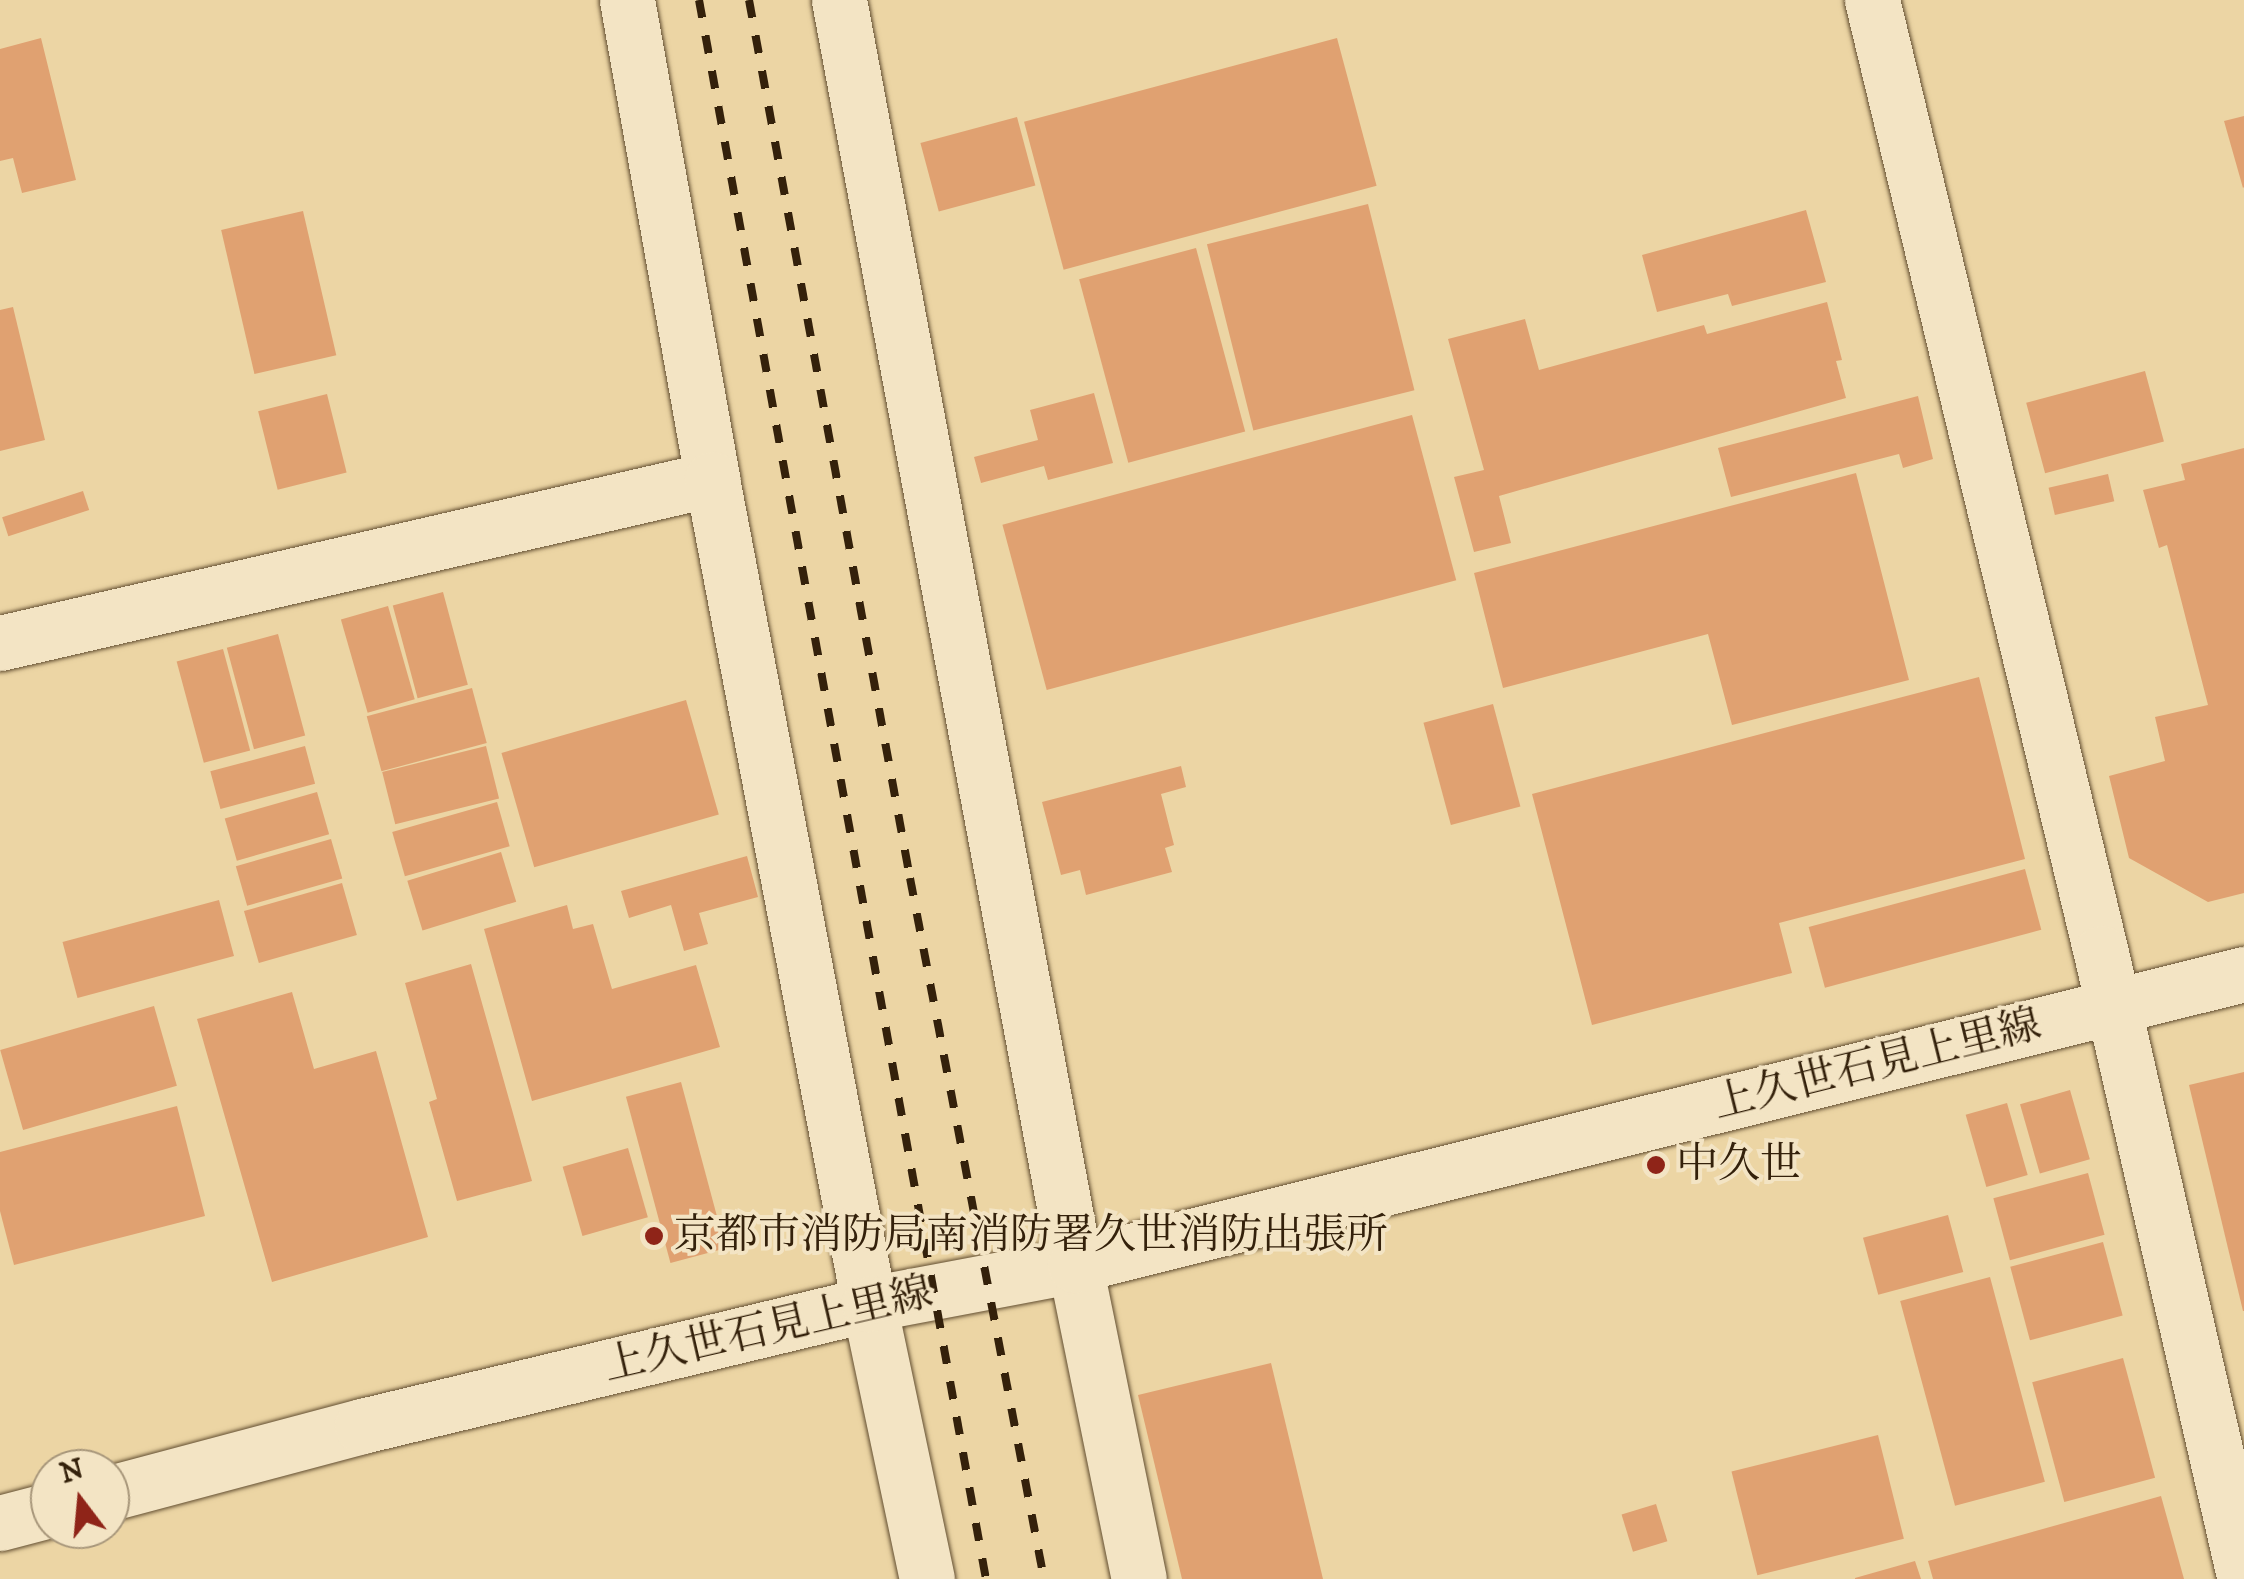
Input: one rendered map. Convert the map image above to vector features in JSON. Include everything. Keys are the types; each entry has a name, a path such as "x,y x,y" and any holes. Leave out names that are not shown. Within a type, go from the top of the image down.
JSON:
{"street":[{"path":"627,0 712,479 869,1304 927,1579"},
{"path":"839,0 1075,1265 1140,1579"},
{"path":"1872,0 2113,1006 2244,1576"},
{"path":"0,643 712,479"},
{"name":"上久世石見上里線","path":"130,1489 362,1426 869,1304 1075,1265 2244,974"},
{"path":"0,1523 30,1515"}],"building":[{"path":"41,38 76,180 22,193 13,158 0,161 0,49"},
{"path":"1337,38 1377,186 1064,270 1024,122"},
{"path":"2244,116 2244,187 2243,188 2224,121"},
{"path":"1017,117 1035,186 939,211 920,143"},
{"path":"1368,204 1414,390 1253,430 1207,244"},
{"path":"1806,210 1826,282 1732,306 1728,294 1657,312 1642,255"},
{"path":"303,211 336,355 254,374 221,230"},
{"path":"1196,248 1245,432 1128,463 1079,279"},
{"path":"1827,302 1842,360 1836,361 1846,398 1499,496 1511,543 1474,552 1454,477 1484,470 1448,339 1525,319 1539,370 1704,325 1707,334"},
{"path":"13,307 45,440 0,451 0,310"},
{"path":"2145,371 2164,442 2045,473 2026,403"},
{"path":"1094,393 1113,463 1048,480 1044,466 981,483 974,457 1038,440 1030,410"},
{"path":"327,394 347,473 278,490 258,411"},
{"path":"1918,396 1933,459 1903,468 1899,454 1731,497 1718,448"},
{"path":"1412,415 1456,580 1047,690 1002,525"},
{"path":"2244,448 2244,893 2208,902 2129,858 2109,776 2165,761 2155,717 2208,705 2167,545 2159,548 2143,490 2185,480 2181,464"},
{"path":"1856,473 1909,680 1732,725 1708,634 1503,688 1474,573"},
{"path":"2108,474 2114,501 2055,515 2049,488"},
{"path":"83,491 89,510 8,536 2,517"},
{"path":"443,592 468,685 418,698 393,605"},
{"path":"388,606 415,699 368,713 341,620"},
{"path":"278,634 305,735 254,749 227,648"},
{"path":"223,649 250,750 204,763 177,661"},
{"path":"1979,677 2025,859 1779,923 1792,973 1592,1025 1532,794"},
{"path":"472,688 487,743 381,771 367,716"},
{"path":"686,700 719,814 534,867 501,753"},
{"path":"1493,704 1520,806 1451,825 1423,723"},
{"path":"305,746 315,784 220,809 210,771"},
{"path":"486,746 499,798 395,824 382,772"},
{"path":"1181,766 1186,787 1161,794 1174,845 1165,848 1172,872 1086,895 1080,870 1061,875 1042,802"},
{"path":"317,792 329,834 237,861 225,818"},
{"path":"497,802 510,846 405,876 392,832"},
{"path":"331,839 342,878 247,906 236,866"},
{"path":"501,852 516,902 422,930 407,881"},
{"path":"747,856 758,897 699,913 708,944 684,951 671,905 629,918 621,891"},
{"path":"2025,869 2041,930 1825,988 1809,927"},
{"path":"342,883 357,935 259,963 244,911"},
{"path":"219,900 234,956 78,998 63,942"},
{"path":"567,905 573,929 593,924 612,989 696,965 720,1047 532,1101 484,929"},
{"path":"471,964 532,1181 457,1201 429,1102 437,1099 405,983"},
{"path":"292,992 314,1069 376,1051 428,1237 272,1282 197,1019"},
{"path":"154,1006 177,1086 23,1130 0,1050"},
{"path":"2244,1072 2244,1311 2243,1311 2189,1085"},
{"path":"681,1082 726,1248 670,1263 626,1097"},
{"path":"2070,1090 2090,1159 2040,1174 2020,1104"},
{"path":"2007,1103 2028,1175 1986,1187 1966,1115"},
{"path":"177,1106 205,1216 14,1265 0,1211 0,1152"},
{"path":"628,1148 648,1217 582,1236 563,1167"},
{"path":"2088,1173 2105,1235 2010,1260 1993,1198"},
{"path":"1948,1215 1963,1272 1878,1295 1863,1238"},
{"path":"2103,1242 2123,1315 2030,1340 2010,1267"},
{"path":"1990,1277 2045,1482 1955,1506 1900,1301"},
{"path":"2123,1358 2155,1478 2064,1502 2032,1382"},
{"path":"1271,1363 1323,1579 1182,1579 1138,1395"},
{"path":"1878,1435 1904,1539 1757,1575 1731,1472"},
{"path":"2161,1496 2184,1579 1933,1579 1928,1561"},
{"path":"1656,1504 1667,1541 1633,1552 1622,1515"},
{"path":"1915,1561 1921,1579 1855,1579 1855,1578"}],"railway":[{"path":"699,0 986,1579"},
{"path":"749,0 1044,1579"}],"place":[{"name":"中久世","path":"1656,1165"},
{"name":"京都市消防局南消防署久世消防出張所","path":"654,1236"}]}
